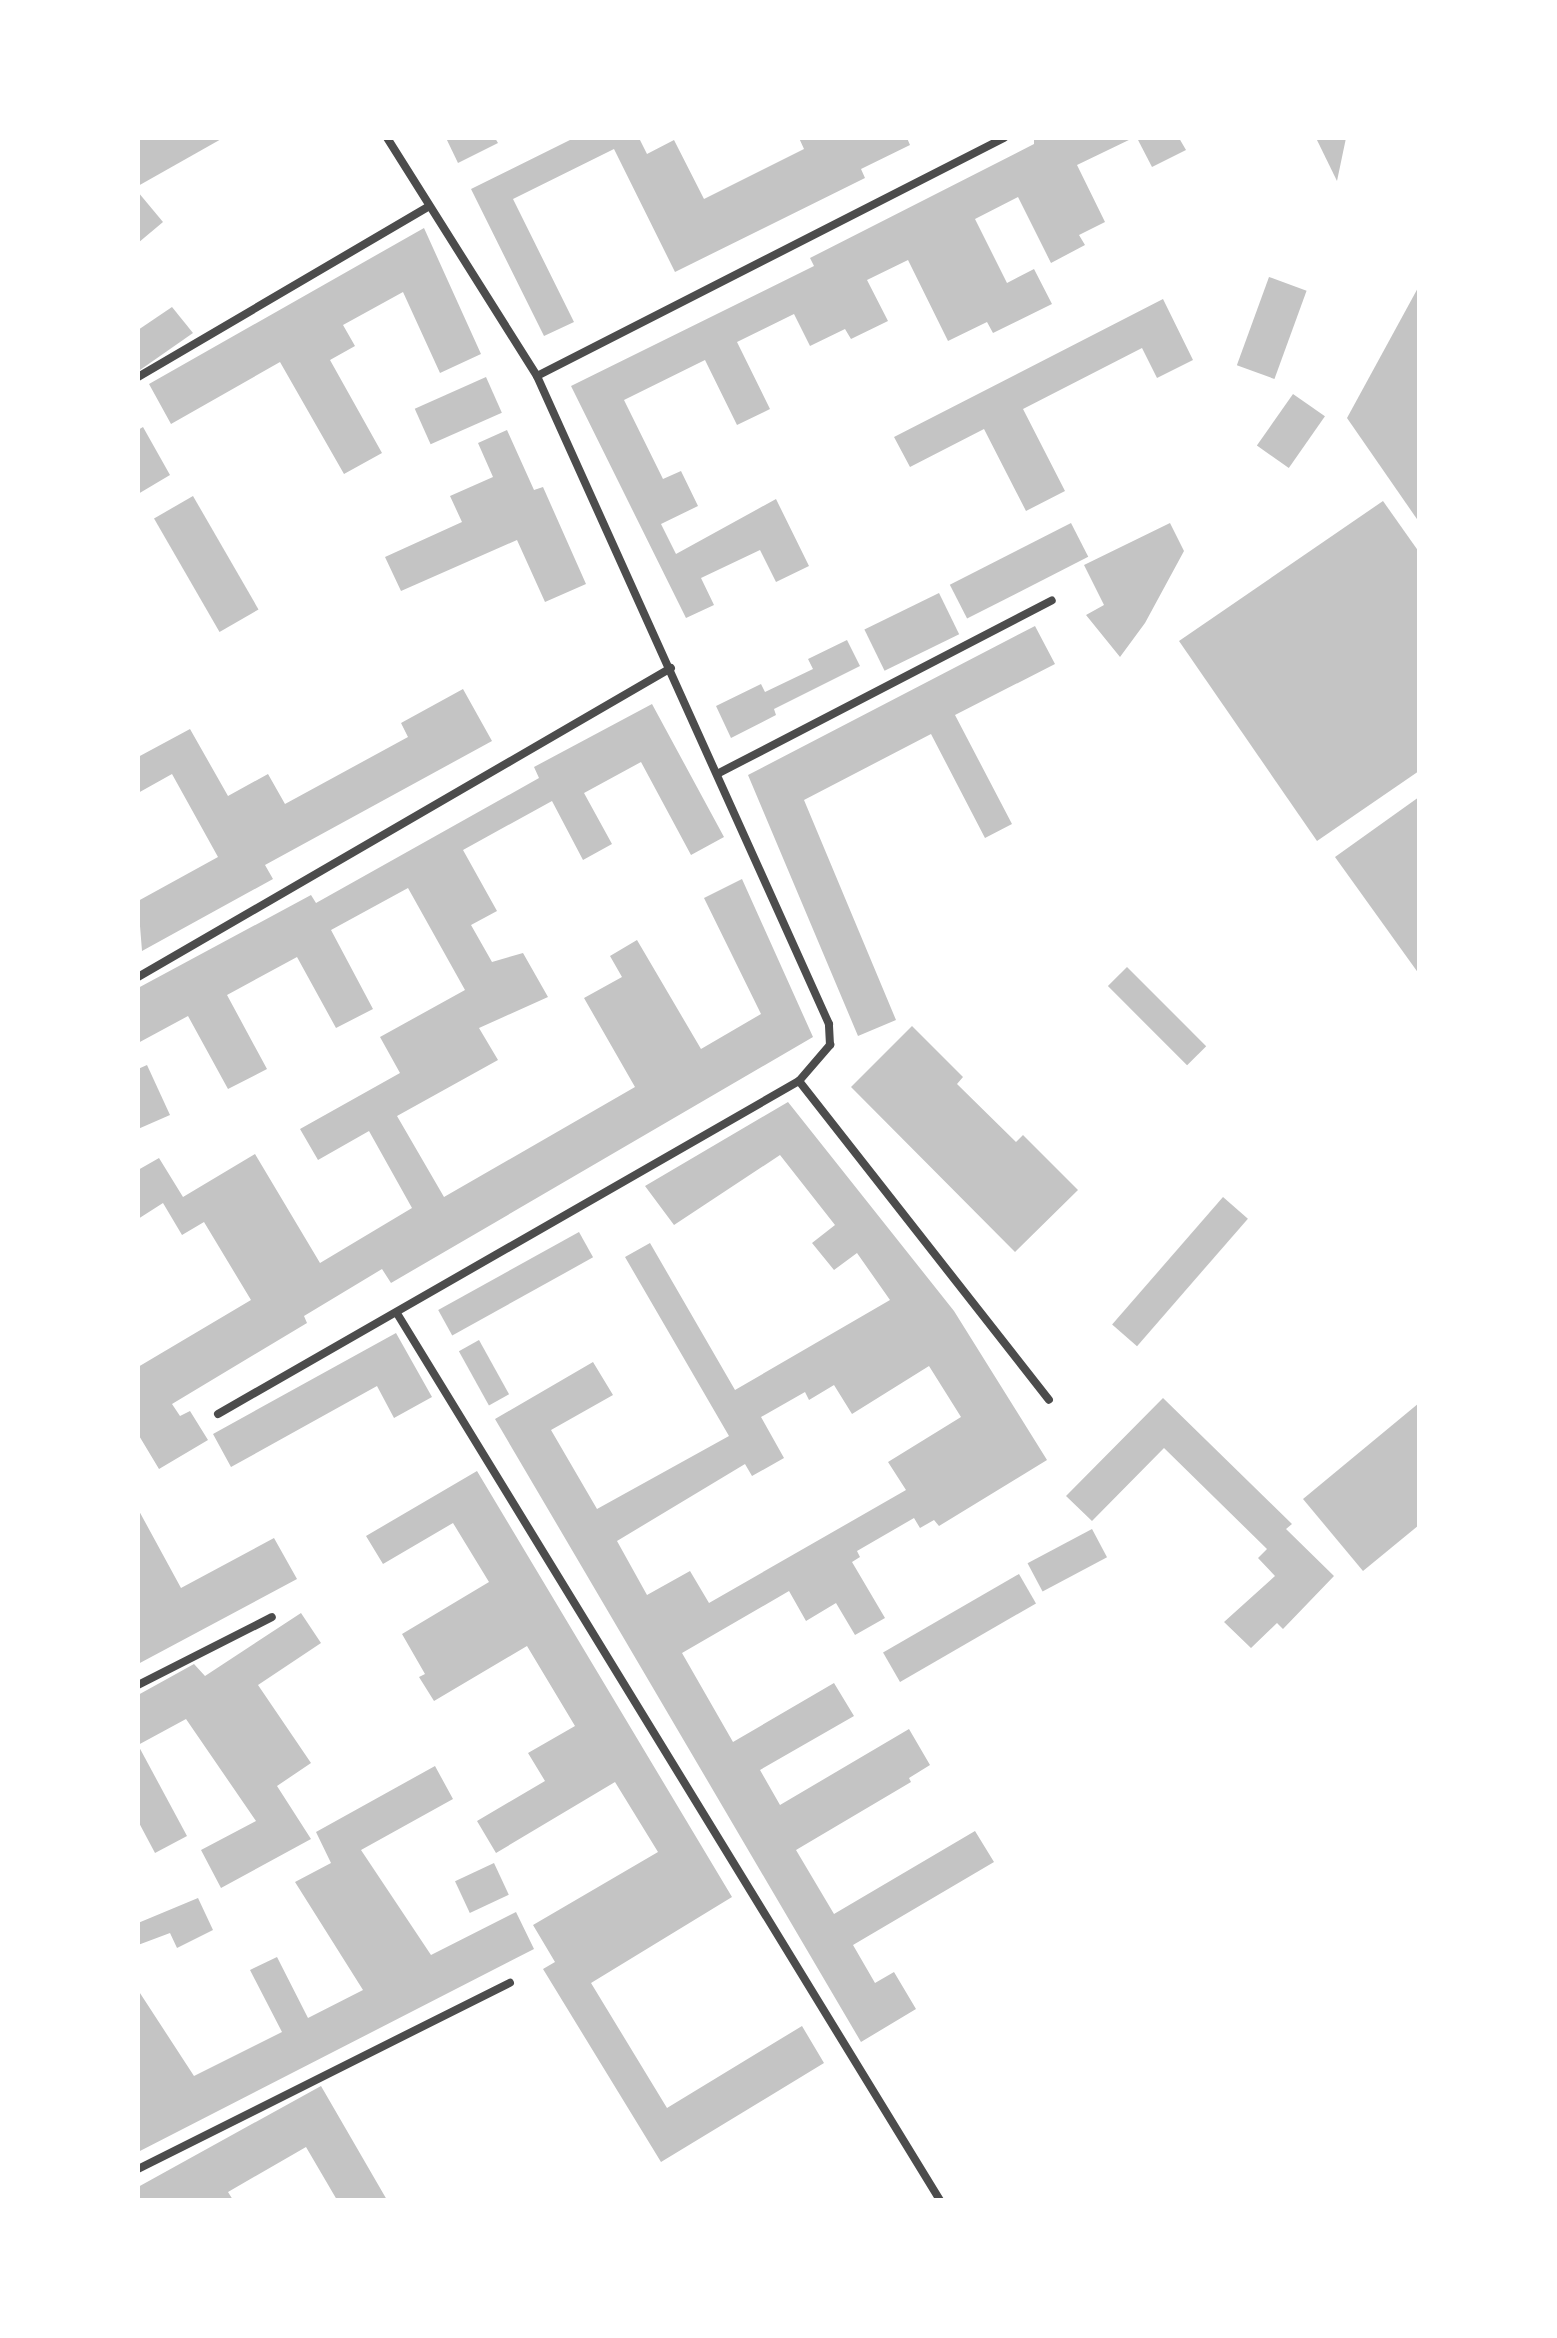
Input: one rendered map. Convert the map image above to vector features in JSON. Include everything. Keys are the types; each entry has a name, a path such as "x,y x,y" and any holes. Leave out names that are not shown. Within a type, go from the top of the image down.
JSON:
{"street":[{"path":"218,1414 398,1315 799,1081 830,1045 829,1024 537,376 387,138"},
{"path":"537,376 1004,138"},
{"path":"138,377 428,207"},
{"path":"717,774 1052,600"},
{"path":"138,977 671,668"},
{"path":"799,1081 1049,1400"},
{"path":"398,1315 940,2200"},
{"path":"138,1685 272,1617"},
{"path":"138,2169 510,1983"}],"building":[{"path":"143,138 223,138 138,186 138,141"},
{"path":"446,138 495,138 498,143 458,163"},
{"path":"574,138 639,138 647,154 674,140 704,199 804,149 799,138 907,138 910,145 861,169 865,178 675,272 614,149 513,199 574,322 544,336 471,189"},
{"path":"1034,138 1133,138 1077,165 1105,222 1079,235 1085,245 1051,263 1018,197 975,219 1007,283 1034,269 1052,304 993,333 987,322 948,341 908,260 867,280 888,321 851,339 845,329 810,346 794,314 737,342 770,409 737,425 705,360 624,400 663,479 681,471 698,506 661,524 676,554 776,499 809,566 776,582 760,550 701,578 714,605 686,618 571,386 814,266 810,258 1034,144"},
{"path":"1137,138 1179,138 1186,150 1152,167"},
{"path":"1316,138 1346,138 1337,181"},
{"path":"138,192 163,222 138,243"},
{"path":"424,228 481,354 440,373 403,292 343,325 355,346 330,360 382,453 344,474 280,362 171,424 149,384"},
{"path":"1269,277 1307,291 1274,379 1237,365"},
{"path":"1419,286 1419,522 1347,418"},
{"path":"1163,299 1193,360 1157,378 1142,348 1023,409 1065,491 1026,511 984,429 910,467 894,437"},
{"path":"172,307 193,333 140,370 138,330"},
{"path":"486,377 502,413 431,444 415,409"},
{"path":"1293,394 1325,416 1289,468 1257,446"},
{"path":"143,427 170,475 138,494 138,430"},
{"path":"507,430 534,490 543,487 586,584 545,602 517,540 401,591 385,557 462,522 450,496 493,477 478,443"},
{"path":"193,496 258,609 220,632 154,518"},
{"path":"1383,501 1419,552 1419,771 1317,841 1179,641"},
{"path":"1071,523 1088,557 967,619 950,585"},
{"path":"1170,523 1184,551 1145,623 1120,657 1086,615 1104,605 1084,565"},
{"path":"939,593 959,634 885,671 864,629"},
{"path":"1035,626 1055,664 955,715 1012,824 985,838 931,734 804,800 896,1020 858,1036 748,775"},
{"path":"847,640 860,666 774,709 776,715 731,738 716,706 761,684 765,692 813,669 808,659"},
{"path":"463,689 492,741 265,865 273,879 142,951 138,901 218,857 172,774 138,793 138,757 190,729 228,796 268,774 285,804 408,737 401,723"},
{"path":"652,704 724,837 691,855 641,762 584,793 612,844 583,860 552,801 463,850 497,911 471,925 492,962 523,953 548,997 479,1028 498,1060 397,1116 444,1197 635,1087 584,998 622,977 610,956 637,940 701,1049 761,1014 704,898 742,879 813,1037 391,1283 382,1269 304,1316 307,1323 172,1404 180,1416 190,1411 208,1440 159,1469 138,1434 138,1367 251,1300 204,1222 182,1235 163,1203 138,1219 138,1170 159,1158 183,1197 255,1154 320,1263 412,1208 369,1131 318,1160 300,1129 400,1073 380,1037 465,990 408,888 331,930 373,1009 336,1028 297,957 227,995 267,1069 228,1089 188,1016 138,1043 138,988 311,895 316,903 539,778 534,767"},
{"path":"1419,797 1419,974 1335,857"},
{"path":"1127,967 1206,1046 1187,1065 1108,986"},
{"path":"912,1026 963,1077 957,1084 1016,1142 1023,1135 1078,1190 1015,1252 851,1087"},
{"path":"147,1065 170,1115 138,1129 138,1069"},
{"path":"788,1102 954,1311 1047,1460 939,1526 934,1520 920,1528 914,1518 857,1551 860,1557 852,1562 885,1618 855,1635 836,1603 806,1621 789,1591 682,1653 733,1742 834,1683 854,1716 760,1770 780,1805 909,1729 930,1765 909,1778 911,1782 796,1850 834,1914 975,1831 994,1862 853,1945 875,1983 894,1972 916,2009 861,2042 495,1419 593,1362 613,1395 551,1430 597,1509 729,1436 625,1257 650,1243 735,1390 890,1300 857,1253 834,1270 812,1243 835,1225 780,1155 674,1225 645,1186","holes":["929,1366 961,1417 888,1462 906,1490 709,1603 690,1571 647,1595 617,1541 745,1464 752,1476 784,1458 761,1417 805,1392 809,1400 834,1385 852,1414"]},
{"path":"1223,1197 1248,1219 1137,1346 1112,1325"},
{"path":"579,1232 593,1257 452,1335 438,1310"},
{"path":"396,1333 432,1397 394,1418 377,1386 231,1467 213,1434"},
{"path":"479,1340 509,1394 489,1405 459,1351"},
{"path":"1163,1398 1292,1524 1286,1529 1334,1576 1283,1629 1277,1623 1251,1648 1224,1622 1275,1576 1258,1558 1267,1549 1164,1448 1092,1521 1066,1496"},
{"path":"1419,1403 1419,1525 1363,1571 1303,1499"},
{"path":"477,1471 732,1897 591,1983 667,2108 802,2026 824,2063 661,2162 543,1969 555,1962 533,1925 658,1852 615,1782 496,1853 477,1821 545,1781 528,1753 575,1726 527,1646 434,1701 419,1677 425,1674 402,1634 489,1582 453,1523 383,1564 366,1536"},
{"path":"138,1509 181,1588 274,1538 297,1579 138,1664"},
{"path":"1092,1529 1107,1557 1043,1592 1028,1563"},
{"path":"1019,1574 1036,1603 900,1682 883,1652"},
{"path":"301,1613 321,1643 258,1685 311,1763 277,1786 311,1839 221,1888 201,1850 256,1821 186,1719 138,1745 138,1695 194,1664 205,1676"},
{"path":"138,1745 187,1836 155,1853 138,1821"},
{"path":"435,1766 453,1799 361,1850 431,1955 516,1912 534,1949 138,2152 138,1990 194,2076 282,2032 250,1970 277,1957 308,2018 363,1990 295,1882 331,1863 316,1832"},
{"path":"494,1863 509,1895 470,1913 455,1881"},
{"path":"198,1898 213,1930 177,1948 170,1933 138,1945 138,1923"},
{"path":"321,2086 387,2200 337,2200 306,2147 228,2192 233,2200 138,2200 138,2187"}]}
